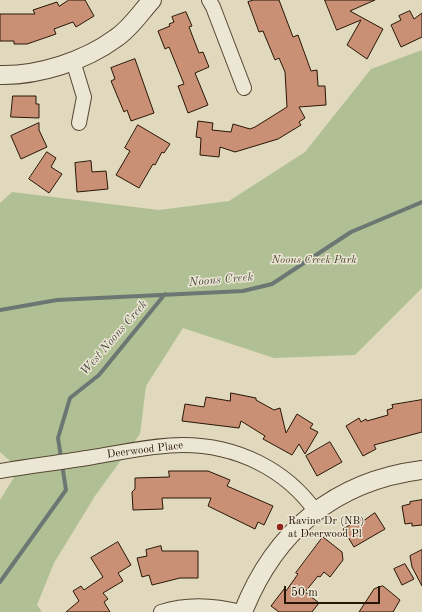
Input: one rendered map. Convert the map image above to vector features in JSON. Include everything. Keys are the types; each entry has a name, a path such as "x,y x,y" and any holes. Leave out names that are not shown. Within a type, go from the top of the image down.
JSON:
{"street":[{"path":"0,75 20,75 73,61 117,38 152,0"},
{"path":"209,0 214,7 244,88"},
{"path":"73,61 84,97 79,124"},
{"name":"Deerwood Place","path":"0,471 184,445 230,451 253,460 284,478 304,494 316,512"},
{"path":"161,612 186,606 201,605 242,612 260,575 275,551 303,522 316,512 361,485 380,478 422,470"}],"green space":[{"name":"Noons Creek Park","path":"422,50 422,288 355,355 274,358 183,328 146,386 140,434 95,496 54,563 37,605 42,612 0,612 0,500 19,469 0,452 0,203 12,192 159,210 229,201 305,152 371,69"}],"building":[{"path":"69,0 85,0 94,16 76,27 73,22 54,29 56,34 27,44 14,44 14,41 0,41 0,14 35,14 33,10 57,2 59,6"},
{"path":"254,0 279,0 293,37 298,35 311,71 317,70 318,86 325,86 326,105 299,107 305,118 299,122 301,125 278,139 235,152 220,147 219,157 200,155 201,138 196,137 198,121 213,123 212,130 231,132 233,124 250,129 287,107 285,72 279,58 275,60 263,31 259,32 248,2"},
{"path":"325,0 375,0 350,11 383,29 367,59 347,45 361,20 337,30"},
{"path":"410,11 414,19 422,13 422,37 401,47 391,25 401,20 399,16"},
{"path":"186,12 192,26 189,27 199,53 203,52 209,67 195,73 208,105 188,113 178,86 184,84 169,47 165,49 158,31 170,26 169,24 174,22 172,17"},
{"path":"135,59 154,113 131,121 127,110 124,112 111,81 115,79 111,68"},
{"path":"13,96 36,96 36,104 39,104 39,118 11,117"},
{"path":"39,123 39,130 47,147 21,159 11,136"},
{"path":"138,125 170,144 164,153 162,152 155,165 153,164 139,188 116,175 130,151 125,148"},
{"path":"47,152 56,158 51,167 62,174 49,193 29,179"},
{"path":"91,161 92,172 106,171 108,189 77,192 75,163"},
{"path":"231,393 256,398 256,400 274,410 280,408 286,433 297,414 313,424 310,428 318,432 305,454 299,444 292,455 263,439 265,436 241,421 239,428 182,421 185,404 204,407 206,397 230,401"},
{"path":"422,400 422,432 374,445 376,449 363,456 346,426 359,418 361,422 366,419 367,421 388,415 387,410 393,408 392,405"},
{"path":"330,442 342,462 317,476 306,456"},
{"path":"169,471 208,471 230,480 227,486 273,506 264,525 258,522 255,529 208,506 211,498 162,498 163,509 133,510 132,492 135,489 135,478 169,477"},
{"path":"422,500 422,525 412,526 412,523 405,524 402,506 410,504 410,502"},
{"path":"375,513 385,529 354,547 343,529 363,517 364,520"},
{"path":"323,537 342,552 343,560 330,577 324,572 320,577 318,576 305,592 319,603 312,612 279,612 271,606 284,589 286,591 298,574 296,573"},
{"path":"118,542 131,565 118,573 123,581 103,593 108,599 104,602 110,612 66,612 79,601 73,591 81,586 84,590 103,577 91,558"},
{"path":"161,546 162,551 198,551 198,578 180,578 152,585 149,575 142,577 137,558 147,556 146,550"},
{"path":"422,550 422,586 412,567 410,556"},
{"path":"405,564 414,579 402,585 394,569"},
{"path":"383,586 400,600 393,612 359,612 374,589"}],"waterway":[{"name":"Noons Creek","path":"0,310 57,300 243,291 272,284 351,232 422,202"},
{"name":"West Noons Creek","path":"0,582 66,490 58,438 70,398 99,375 165,294"}],"place":[{"name":"Ravine Dr (NB) at Deerwood Pl","path":"280,527"}]}
